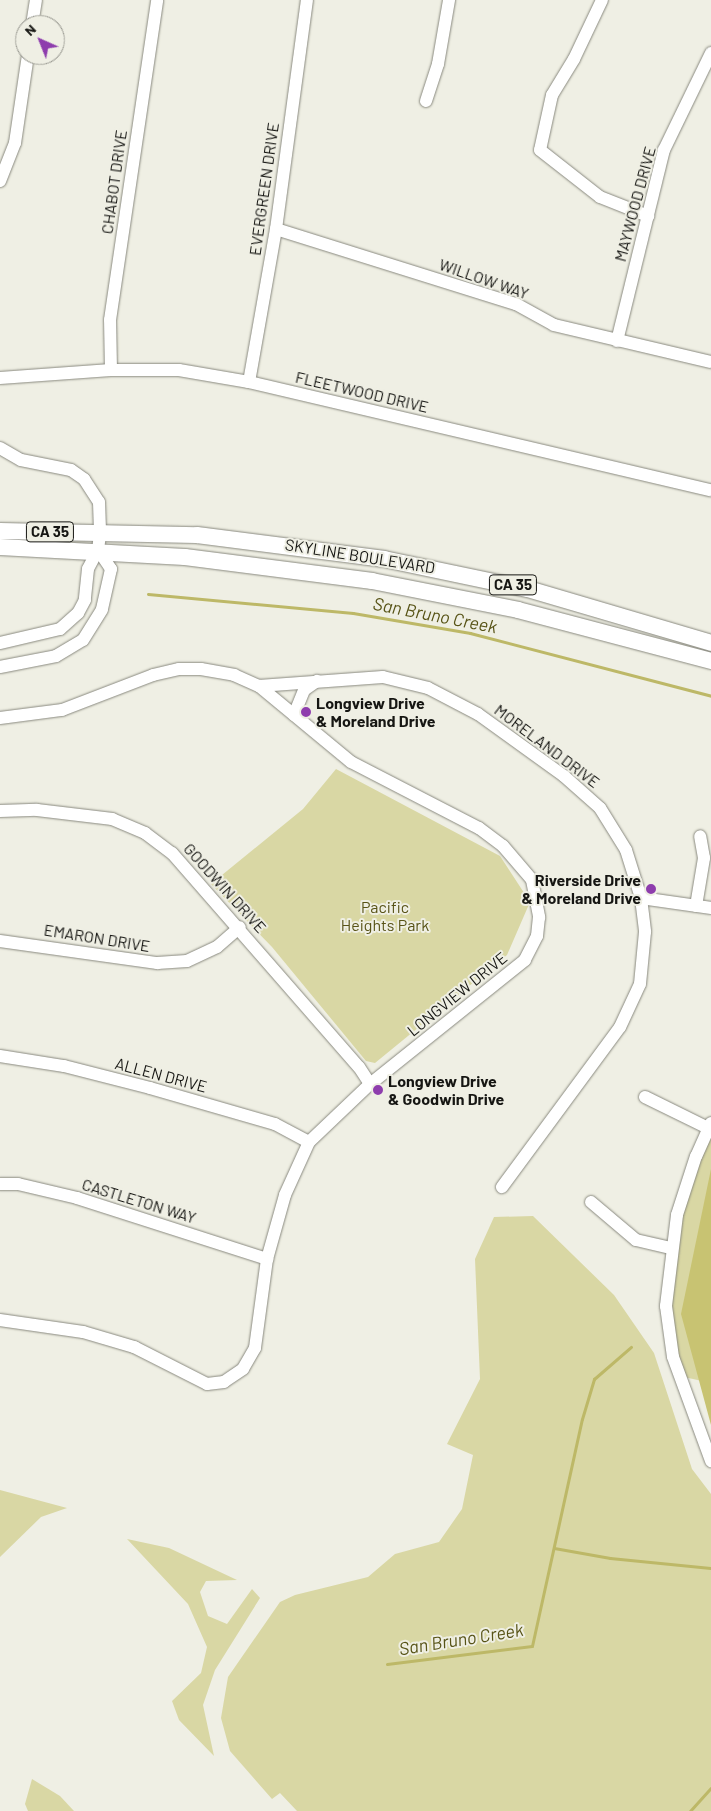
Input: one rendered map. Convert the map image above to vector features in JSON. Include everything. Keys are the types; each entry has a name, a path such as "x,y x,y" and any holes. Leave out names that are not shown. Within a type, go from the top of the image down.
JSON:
{"main road":[{"name":"SKYLINE BOULEVARD","path":"0,531 197,535 244,539 435,568 528,589 711,643"},
{"name":"SKYLINE BOULEVARD","path":"0,548 98,550 232,561 423,590 564,621 711,661"}],"street":[{"path":"34,15 36,0"},
{"name":"CHABOT DRIVE","path":"110,370 110,320 157,0"},
{"name":"EVERGREEN DRIVE","path":"249,382 276,229 307,0"},
{"path":"426,101 438,64 449,0"},
{"path":"602,0 574,58 552,95 540,150 600,197 648,216"},
{"name":"MAYWOOD DRIVE","path":"618,341 664,150 711,53"},
{"path":"0,181 15,143 27,65"},
{"name":"WILLOW WAY","path":"276,229 516,304 554,325 711,362"},
{"name":"FLEETWOOD DRIVE","path":"0,378 110,370 179,370 249,382 711,490"},
{"path":"0,448 21,460 71,470 84,479 98,502 100,534 98,550 88,570 85,600 70,622 48,633 0,643"},
{"path":"0,667 56,656 83,640 102,609 111,569 98,550"},
{"name":"LONGVIEW DRIVE","path":"0,718 62,710 153,675 179,669 222,671 259,686 351,762 479,828 503,846 532,880 539,917 537,936 525,960 370,1084 309,1142 285,1196 267,1259 255,1348 243,1369 224,1382 206,1384 134,1347 83,1332 0,1320"},
{"name":"MORELAND DRIVE","path":"259,686 383,677 428,688 478,714 564,776 600,808 626,850 640,898 644,959 631,1007 620,1027 502,1187"},
{"path":"294,715 304,690 317,681"},
{"name":"GOODWIN DRIVE","path":"0,811 38,810 112,819 145,833 172,853 240,927 359,1067 370,1084"},
{"path":"696,906 704,858 700,836"},
{"path":"640,898 711,908"},
{"name":"EMARON DRIVE","path":"0,941 157,963 187,961 217,947 240,927"},
{"name":"ALLEN DRIVE","path":"0,1056 64,1066 150,1088 275,1124 309,1142"},
{"path":"645,1097 710,1126 686,1185 671,1248 666,1306 668,1333 697,1429 711,1461"},
{"name":"CASTLETON WAY","path":"0,1184 18,1184 77,1198 267,1259"},
{"path":"591,1202 636,1240 671,1248"}],"green space":[{"name":"Pacific Heights Park","path":"336,769 500,856 530,902 507,955 375,1063 366,1061 272,947 211,884 303,809"},
{"path":"711,1133 711,1383 675,1375 671,1361 672,1234"},
{"path":"533,1216 614,1295 654,1353 692,1469 711,1494 711,1811 297,1811 280,1793 272,1799 230,1751 221,1718 228,1677 280,1602 295,1595 368,1577 395,1554 439,1542 462,1509 473,1455 447,1444 480,1379 475,1259 494,1217"},
{"path":"0,1490 67,1508 41,1517 0,1557"},
{"path":"127,1539 169,1548 237,1580 206,1581 200,1592 208,1616 227,1624 252,1589 260,1598 215,1670 203,1705 214,1756 179,1720 172,1701 201,1673 207,1647 188,1604"},
{"path":"32,1779 60,1796 74,1811 28,1811 25,1804"}],"shaded area":[{"path":"711,1169 711,1425 681,1314"}],"waterway":[{"name":"San Bruno Creek","path":"148,594 353,613 470,633 711,696"},
{"name":"San Bruno Creek","path":"387,1664 532,1646 582,1419 594,1379 631,1347"},
{"name":"San Bruno Creek","path":"554,1548 610,1558 711,1568"},
{"name":"San Bruno Creek","path":"690,1811 711,1788"}],"place":[{"name":"Longview Drive & Moreland Drive","path":"306,712"},
{"name":"Riverside Drive & Moreland Drive","path":"651,889"},
{"name":"Longview Drive & Goodwin Drive","path":"378,1090"}]}
